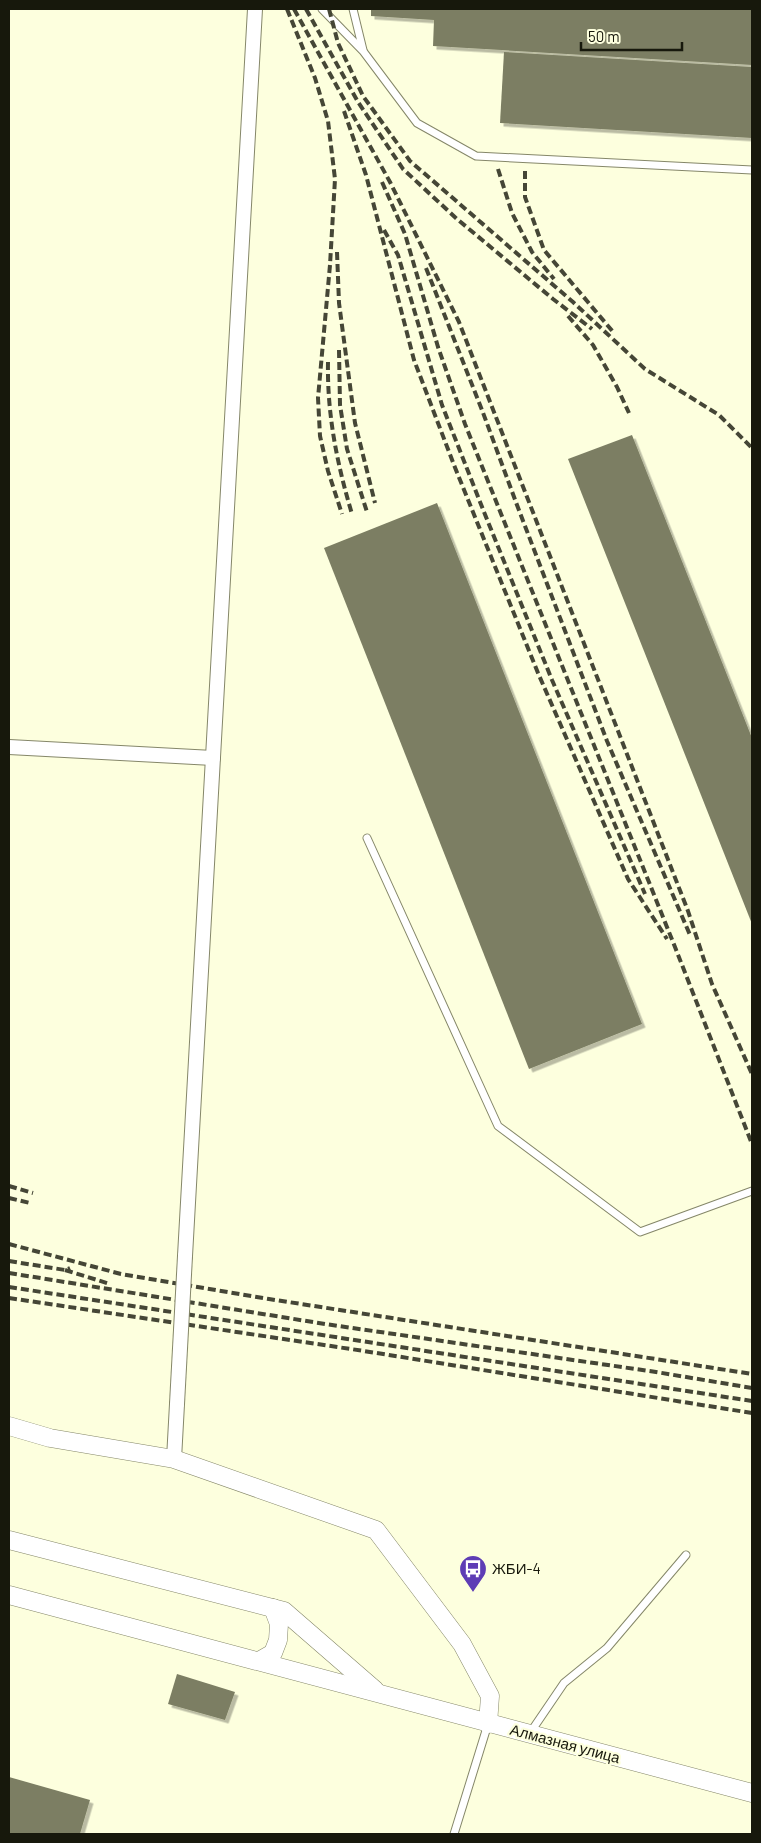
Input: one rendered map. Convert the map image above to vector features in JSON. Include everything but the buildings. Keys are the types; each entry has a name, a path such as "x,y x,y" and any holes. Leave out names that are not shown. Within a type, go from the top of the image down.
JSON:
{"street":[{"path":"174,1459 255,9"},
{"path":"9,747 213,758"},
{"path":"9,1426 50,1438 174,1459 376,1530 462,1644 490,1696 488,1724"},
{"path":"9,1540 284,1611 379,1694"},
{"name":"Алмазная улица","path":"9,1595 752,1793"},
{"path":"259,1661 272,1653 278,1640 279,1624 273,1608"}],"lane":[{"path":"322,9 364,51 417,123 476,156 752,170"},
{"path":"353,9 364,51"},
{"path":"367,838 498,1126 640,1232 752,1191"},
{"path":"529,1734 564,1683 607,1648 686,1555"},
{"path":"454,1834 488,1724"}],"railway":[{"path":"287,9 315,78 328,121 335,179 330,265 318,398 320,436 328,471 342,514"},
{"path":"294,9 390,182 459,322 688,911 712,984 752,1074"},
{"path":"306,9 358,102 403,169 457,219 592,329"},
{"path":"329,9 338,43 363,96 410,161 573,302 645,369 719,415 752,448"},
{"path":"344,111 366,175 414,360 454,465 538,673 628,879 667,939"},
{"path":"498,169 512,213 532,252 554,279"},
{"path":"525,171 525,197 544,250 614,333"},
{"path":"382,182 405,234 438,347 465,424 752,1144"},
{"path":"384,230 398,255 442,405 484,512 552,680 645,894"},
{"path":"337,252 339,303 355,423 375,503"},
{"path":"426,268 482,410 607,741 690,935"},
{"path":"568,316 593,345 617,387 629,413"},
{"path":"339,350 340,405 347,449 367,512"},
{"path":"328,362 331,420 352,514"},
{"path":"9,1186 33,1193"},
{"path":"9,1198 30,1203"},
{"path":"9,1244 121,1274 269,1299 752,1374"},
{"path":"9,1261 65,1270 70,1268"},
{"path":"65,1270 110,1284"},
{"path":"9,1273 325,1324 656,1372 752,1388"},
{"path":"9,1287 752,1401"},
{"path":"9,1298 364,1351 752,1413"}],"place":[{"name":"ЖБИ-4","path":"473,1593"}]}
